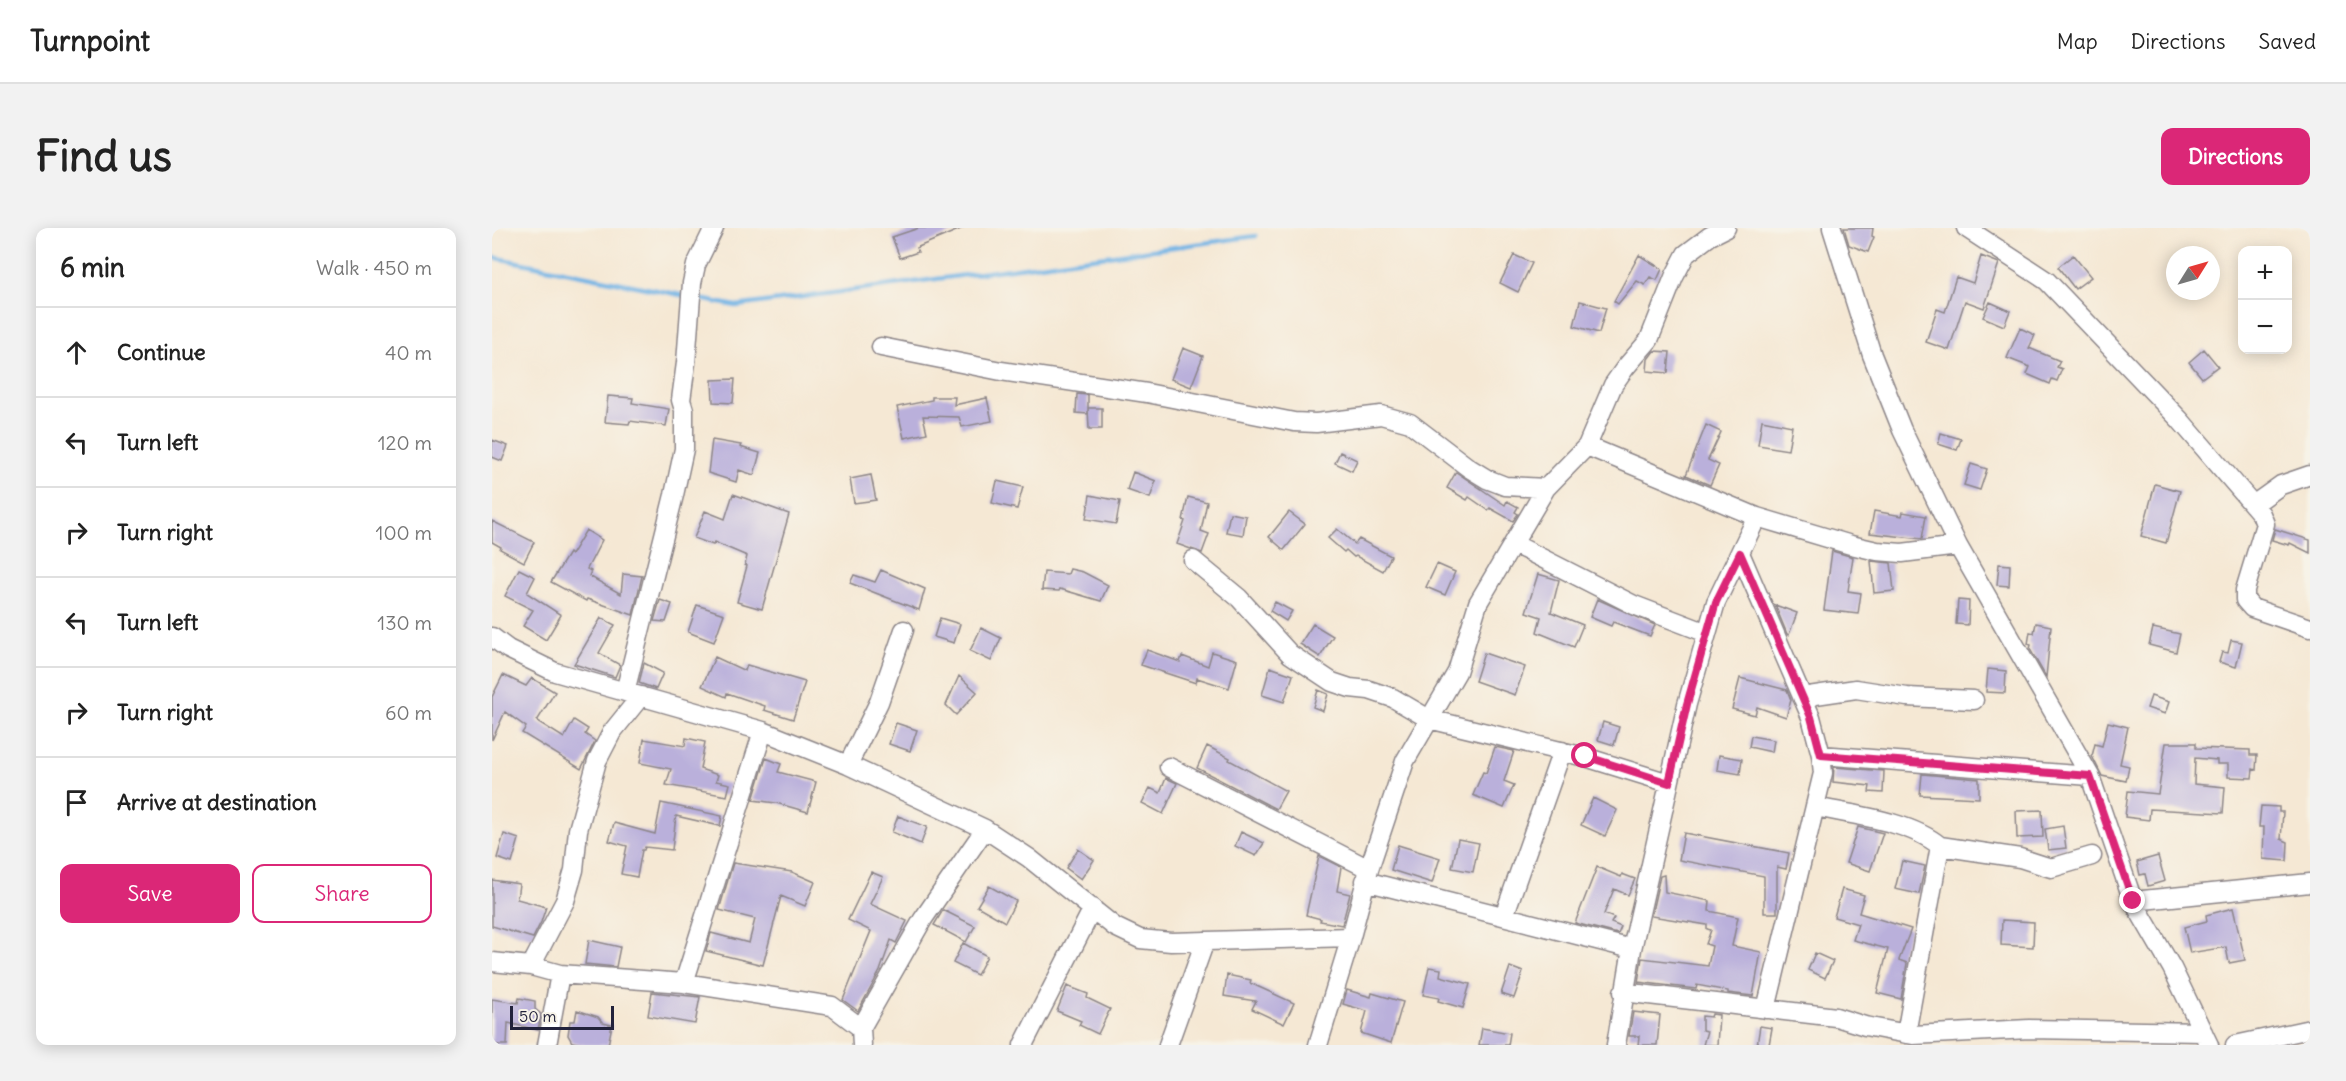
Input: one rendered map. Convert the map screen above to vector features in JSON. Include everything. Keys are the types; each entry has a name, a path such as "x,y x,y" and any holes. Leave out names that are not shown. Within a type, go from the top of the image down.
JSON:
{"street":[{"path":"531,966 565,901 574,870 578,830 597,761 633,694 684,449 684,410 681,400 692,283 696,265 714,228"},
{"path":"1318,1045 1367,875 1405,761 1457,672 1478,603 1546,488 1587,446 1613,385 1624,368 1649,340 1674,277 1686,254 1710,236 1726,228"},
{"path":"1623,992 1836,1017 1865,1026 1906,1034 2029,1029 2206,1038 2172,968 2133,901 2090,776 1958,546 1902,430 1876,366 1832,228"},
{"path":"1966,228 2047,282 2180,420 2261,514 2265,524 2246,590 2246,600 2252,609 2310,628"},
{"path":"881,347 1001,371 1147,393 1294,422 1316,423 1381,415 1410,423 1487,479 1505,486 1546,488"},
{"path":"1587,446 1757,517 1877,551 1902,553 1958,546"},
{"path":"2253,505 2281,485 2310,475"},
{"path":"1616,1045 1626,954 1687,704 1716,602 1757,517"},
{"path":"1514,544 1634,605 1707,633"},
{"path":"1740,553 1811,717 1821,755 1823,773 1766,1009"},
{"path":"1193,560 1239,598 1290,654 1332,682 1393,698 1429,719 1562,751 1669,783"},
{"path":"848,765 879,702 904,630"},
{"path":"492,637 508,649 555,672 763,730 848,765 985,829 1029,858 1116,927 1140,939 1171,942 1351,937"},
{"path":"1802,697 1856,688 1907,697 1974,700"},
{"path":"684,983 763,730"},
{"path":"1504,916 1562,751"},
{"path":"1821,755 2090,776"},
{"path":"1169,767 1367,875 1626,954"},
{"path":"1815,807 1885,821 1932,839 1940,846 2020,858 2051,868 2092,856"},
{"path":"492,962 531,966 560,974 684,983 832,1006 861,1036 922,919 985,829"},
{"path":"1906,1034 1940,846"},
{"path":"2133,901 2310,883"},
{"path":"1023,1045 1093,908"},
{"path":"1168,1045 1205,941"},
{"path":"547,1045 560,974"},
{"path":"2235,1045 2310,1029"}],"building":[{"path":"919,228 963,228 916,248 918,252 900,258 892,237"},
{"path":"1844,228 1873,228 1872,236 1874,237 1868,252 1849,245"},
{"path":"1514,255 1532,263 1518,292 1500,283"},
{"path":"1639,255 1662,269 1657,280 1650,277 1645,285 1637,281 1618,304 1614,301"},
{"path":"2073,255 2091,277 2075,289 2058,267"},
{"path":"1981,256 1999,263 1984,308 1965,301 1949,350 1926,342 1937,309 1945,312 1956,277 1973,283"},
{"path":"1580,301 1606,308 1599,333 1574,326"},
{"path":"1990,302 2010,311 2004,326 1983,317"},
{"path":"2020,328 2035,335 2029,348 2060,361 2057,367 2062,369 2057,381 2052,379 2050,384 2027,374 2030,367 2007,358"},
{"path":"1183,348 1203,356 1191,387 1171,379"},
{"path":"2204,349 2218,366 2202,378 2189,362"},
{"path":"1654,351 1670,352 1668,373 1647,371 1648,359"},
{"path":"735,379 733,403 713,402 712,380"},
{"path":"1077,394 1088,395 1088,414 1076,413"},
{"path":"608,396 633,398 632,403 669,409 666,426 630,421 629,424 605,422"},
{"path":"932,397 955,397 954,405 987,398 992,421 962,427 959,417 923,416 927,433 904,438 897,407 932,400"},
{"path":"1088,408 1102,408 1102,429 1089,429"},
{"path":"1762,420 1792,426 1788,450 1758,445"},
{"path":"1706,425 1721,432 1708,460 1719,465 1710,485 1686,475"},
{"path":"1941,433 1961,439 1957,450 1938,444"},
{"path":"492,440 508,446 502,461 492,457"},
{"path":"712,440 741,445 740,447 760,453 754,475 739,470 736,482 708,473"},
{"path":"1340,452 1357,460 1352,471 1335,463"},
{"path":"1971,464 1987,469 1980,490 1964,485"},
{"path":"1133,472 1156,481 1150,498 1127,490"},
{"path":"1456,472 1505,505 1507,501 1518,507 1515,512 1518,514 1513,521 1447,488"},
{"path":"871,475 876,500 854,503 850,479"},
{"path":"997,481 1023,487 1017,509 992,503"},
{"path":"2155,484 2180,491 2166,543 2141,536"},
{"path":"733,494 789,514 762,609 737,602 747,566 745,565 747,556 714,542 713,545 694,538 705,511 725,519"},
{"path":"1090,495 1120,501 1116,524 1086,519"},
{"path":"1188,497 1207,502 1201,531 1209,534 1202,553 1177,544 1185,521 1183,520"},
{"path":"1874,511 1902,516 1903,512 1926,516 1922,539 1870,533"},
{"path":"1289,512 1305,524 1284,550 1269,537"},
{"path":"1230,513 1246,516 1243,535 1226,532"},
{"path":"492,521 534,542 524,562 492,542"},
{"path":"1337,529 1355,544 1359,539 1391,556 1383,571 1354,557 1346,550 1344,552 1328,538"},
{"path":"2275,529 2310,540 2310,553 2290,543 2289,545 2272,540"},
{"path":"586,530 602,540 587,569 591,571 589,576 621,594 623,574 642,576 633,615 587,599 586,601 551,582"},
{"path":"1832,551 1853,557 1848,591 1861,593 1858,614 1824,610"},
{"path":"1871,561 1891,563 1894,591 1874,593"},
{"path":"1437,564 1455,572 1445,595 1426,587"},
{"path":"1999,564 2010,565 2009,586 1997,585"},
{"path":"519,569 535,577 527,593 561,615 546,640 523,626 533,610 505,596"},
{"path":"1070,569 1083,572 1108,585 1101,601 1060,589 1059,591 1042,590 1044,572 1068,574"},
{"path":"881,570 925,589 919,610 850,583 854,575 875,582"},
{"path":"1538,574 1559,580 1551,612 1583,625 1574,647 1537,632 1541,617 1526,612"},
{"path":"1597,599 1655,625 1650,636 1613,622 1611,626 1590,617"},
{"path":"660,600 672,604 666,622 654,621"},
{"path":"1958,600 1969,601 1968,625 1956,624"},
{"path":"1275,602 1292,611 1286,621 1270,611"},
{"path":"697,605 724,614 714,642 688,632"},
{"path":"1775,605 1797,613 1789,635 1787,634"},
{"path":"601,618 615,625 599,653 620,665 615,677 574,664"},
{"path":"940,618 960,624 954,643 934,637"},
{"path":"2036,623 2051,626 2046,677 2030,649 2031,645 2028,644 2030,632 2034,633"},
{"path":"1313,624 1333,636 1320,657 1300,644"},
{"path":"981,628 1001,638 991,661 970,651"},
{"path":"2153,628 2180,634 2176,652 2149,645"},
{"path":"2231,640 2242,642 2236,667 2219,662 2222,652 2228,653"},
{"path":"1147,650 1180,662 1182,656 1208,666 1212,652 1237,660 1229,688 1197,678 1196,683 1141,665"},
{"path":"1484,653 1525,667 1515,695 1475,681"},
{"path":"715,657 745,671 747,665 805,682 793,719 764,710 765,706 727,693 726,697 702,686"},
{"path":"644,663 663,673 656,689 639,683"},
{"path":"1270,667 1293,675 1284,702 1262,695"},
{"path":"1988,669 2006,671 2005,693 1986,692"},
{"path":"503,675 526,686 532,678 555,692 537,721 564,738 574,720 588,729 585,734 595,741 581,769 522,733 526,727 505,712 492,740 492,697"},
{"path":"959,676 977,692 956,715 946,705"},
{"path":"1740,678 1787,690 1791,700 1786,717 1757,707 1755,715 1732,709"},
{"path":"1318,690 1328,694 1323,711 1313,707"},
{"path":"2151,696 2169,702 2165,714 2147,708"},
{"path":"1603,722 1619,727 1614,745 1598,740"},
{"path":"2108,722 2128,727 2120,764 2129,766 2126,781 2102,776 2092,756 2095,744 2102,746"},
{"path":"896,723 917,730 910,751 889,744"},
{"path":"1751,736 1774,740 1772,752 1749,747"},
{"path":"686,738 705,742 700,769 718,775 716,781 730,784 727,796 666,785 671,769 640,763 644,739 685,746"},
{"path":"2166,743 2196,743 2196,748 2250,750 2250,755 2257,755 2256,770 2253,769 2252,778 2228,777 2228,764 2217,764 2217,760 2195,758 2194,784 2225,787 2223,813 2150,809 2149,820 2125,817 2128,791 2158,794"},
{"path":"1207,746 1286,791 1276,809 1197,768"},
{"path":"1495,747 1514,751 1504,781 1514,785 1504,808 1473,795 1483,772 1486,773"},
{"path":"1719,755 1742,759 1740,774 1717,770"},
{"path":"766,758 781,764 778,772 816,782 808,812 776,803 753,800"},
{"path":"1834,767 1884,771 1883,793 1869,792 1870,786 1833,782"},
{"path":"1922,774 1979,779 1979,798 1920,795"},
{"path":"1166,778 1177,783 1163,814 1142,803 1150,788 1160,793"},
{"path":"1593,798 1617,810 1605,836 1581,825"},
{"path":"661,803 722,816 720,826 676,816 672,850 645,847 642,850 637,877 621,874 627,846 609,841 614,823 655,834"},
{"path":"2261,806 2279,807 2279,812 2283,812 2281,839 2288,842 2287,861 2263,859 2264,827 2259,827"},
{"path":"2042,810 2043,837 2017,838 2016,811"},
{"path":"898,816 927,827 921,844 892,832"},
{"path":"2063,826 2066,848 2048,850 2045,829"},
{"path":"1858,827 1883,833 1870,871 1846,863"},
{"path":"1241,832 1264,843 1256,856 1235,846"},
{"path":"1684,833 1789,853 1786,869 1777,867 1777,913 1764,913 1764,876 1679,860"},
{"path":"504,834 519,839 512,863 497,858"},
{"path":"1458,839 1479,843 1473,872 1452,868"},
{"path":"1398,845 1440,858 1432,883 1391,870"},
{"path":"1078,849 1094,860 1081,879 1066,868"},
{"path":"1319,856 1341,867 1337,891 1350,894 1342,925 1320,921 1321,919 1306,915"},
{"path":"2158,856 2165,881 2148,886 2145,874 2140,875 2137,862"},
{"path":"1902,861 1925,866 1919,894 1895,889"},
{"path":"733,863 792,872 815,882 805,906 781,896 763,965 706,951 711,933 749,943 755,919 719,910"},
{"path":"1597,867 1621,877 1622,874 1635,879 1628,895 1614,889 1604,914 1614,918 1611,923 1621,927 1618,934 1575,923"},
{"path":"871,872 883,877 870,904 907,921 896,943 891,940 880,971 858,1011 843,1000 871,931 848,920"},
{"path":"1664,875 1665,892 1710,901 1709,911 1738,917 1732,946 1761,952 1753,996 1728,993 1728,991 1697,985 1696,989 1638,982 1642,958 1708,966 1712,946 1706,944 1711,930 1707,929 1707,925 1651,916 1660,876"},
{"path":"492,880 519,884 517,899 546,907 533,938 492,926"},
{"path":"989,886 1016,901 1005,922 977,906"},
{"path":"1842,889 1864,895 1859,913 1911,929 1899,960 1907,963 1901,999 1877,993 1888,949 1853,940 1858,924 1834,917"},
{"path":"2233,908 2245,960 2229,963 2226,947 2190,953 2184,927 2207,921 2206,915"},
{"path":"943,910 975,926 966,942 934,925"},
{"path":"2002,920 2034,922 2033,947 2001,945"},
{"path":"589,940 620,947 616,967 585,964"},
{"path":"963,943 987,956 977,975 953,963"},
{"path":"1815,953 1833,961 1825,978 1808,970"},
{"path":"1429,967 1441,969 1440,976 1470,984 1463,1008 1438,1001 1439,998 1423,995"},
{"path":"1510,967 1523,972 1514,998 1501,994"},
{"path":"1227,975 1251,980 1250,983 1294,1003 1284,1024 1252,1009 1256,1001 1224,996"},
{"path":"1067,986 1088,994 1087,998 1110,1009 1098,1034 1079,1025 1081,1021 1057,1011"},
{"path":"1347,990 1371,997 1372,993 1403,1002 1391,1043 1361,1033 1367,1011 1343,1004"},
{"path":"652,992 700,997 695,1024 648,1016"},
{"path":"519,998 535,1001 535,1009 541,1014 538,1030 508,1023 507,1045 492,1045 492,999 518,1003"},
{"path":"577,1010 598,1017 603,1023 612,1025 608,1045 585,1045 572,1042 568,1035 570,1021 575,1021"},
{"path":"1633,1012 1660,1015 1657,1045 1638,1045 1639,1036 1629,1036"},
{"path":"1712,1014 1719,1015 1717,1045 1703,1045 1707,1031 1702,1030 1702,1016 1711,1017"},
{"path":"1760,1026 1772,1028 1769,1045 1757,1045"},
{"path":"1482,1028 1510,1033 1508,1045 1479,1045"}],"waterway":[{"path":"695,298 736,306 1256,236"},
{"path":"492,257 686,296"}],"route":[{"path":"1585,756 1669,783 1687,704 1716,602 1740,553 1811,717 1821,755 2090,776 2133,901"}]}
